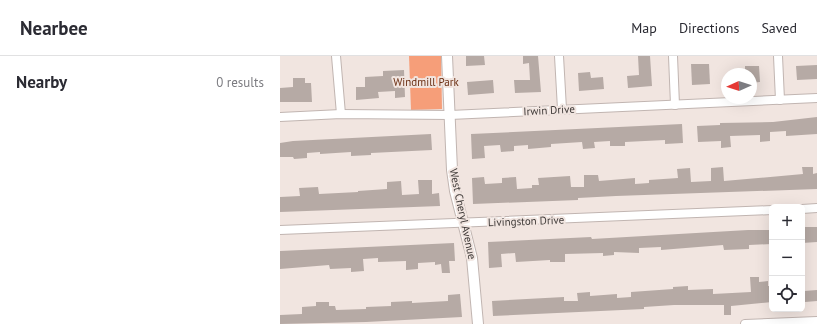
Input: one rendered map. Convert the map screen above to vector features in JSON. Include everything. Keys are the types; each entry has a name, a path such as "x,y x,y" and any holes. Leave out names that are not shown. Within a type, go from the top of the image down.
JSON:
{"street":[{"path":"336,56 341,114"},
{"name":"West Cheryl Avenue","path":"447,56 452,170 469,241 474,270 478,324"},
{"path":"559,56 562,109"},
{"path":"673,56 675,105"},
{"path":"778,56 780,100"},
{"name":"Irwin Drive","path":"280,117 341,114 450,115 817,98"},
{"path":"805,209 817,208"},
{"name":"Livingston Drive","path":"280,230 769,210"},
{"path":"745,324 817,321"}],"green space":[{"name":"Windmill Park","path":"409,56 441,56 442,109 411,110"}],"building":[{"path":"466,56 484,56 485,65 466,66"},
{"path":"523,56 538,56 541,92 515,93 514,80 530,80 529,63 523,64"},
{"path":"638,56 650,56 652,86 628,88 627,76 639,75"},
{"path":"691,64 709,64 710,84 692,85"},
{"path":"817,65 817,79 797,80 796,66"},
{"path":"745,66 759,66 760,82 757,82 757,68 745,68"},
{"path":"404,70 405,97 395,98 395,91 378,92 379,98 356,100 356,87 365,87 365,77 383,76 383,71"},
{"path":"590,72 591,78 603,77 604,89 579,91 578,73"},
{"path":"293,78 305,78 305,83 311,83 312,102 280,102 280,88 293,87"},
{"path":"493,80 494,93 468,95 467,82"},
{"path":"817,117 817,134 786,136 786,131 770,132 770,141 760,142 760,135 730,136 731,147 721,148 721,141 698,142 697,126 720,125 720,123 773,122"},
{"path":"682,124 683,143 665,144 665,140 625,142 625,146 610,146 610,141 594,142 595,148 583,149 582,142 551,144 551,147 528,149 528,145 514,146 514,151 501,152 500,145 484,146 485,158 472,159 471,134"},
{"path":"431,134 432,150 371,153 371,155 351,156 351,152 320,154 320,152 307,153 307,158 294,159 293,157 280,157 280,143 293,141"},
{"path":"723,167 724,181 803,174 802,167 813,167 813,174 817,173 817,189 616,196 578,198 578,200 473,204 472,178 484,177 485,184 502,183 502,178 516,177 517,189 532,188 532,185 539,185 538,178 570,176 571,187 584,187 584,175 598,175 599,181 635,178 635,184 649,183 649,180 678,178 677,169 690,168 691,182 711,181 711,168"},
{"path":"418,180 432,180 432,194 439,193 440,206 280,212 280,197 300,196 299,188 318,187 319,194 358,192 387,189 387,182 401,181 402,195 419,194"},
{"path":"805,227 817,227 817,242 805,243"},
{"path":"769,230 769,244 749,245 749,249 724,250 723,245 661,250 661,247 639,248 639,253 614,252 614,255 603,256 603,253 565,254 565,262 550,262 550,260 516,262 515,253 501,254 502,267 489,268 488,242 591,237 592,239"},
{"path":"454,243 455,261 449,261 450,273 442,273 441,264 435,265 435,262 418,263 418,269 406,270 406,261 378,262 378,258 363,259 364,271 351,272 351,268 330,269 329,265 280,269 280,251"},
{"path":"750,277 759,277 759,282 768,281 769,302 731,306 731,315 724,315 724,305 674,305 644,307 644,309 493,316 492,301 564,297 564,301 578,301 577,293 590,292 590,296 617,294 617,298 631,297 631,292 673,289 673,287 688,286 688,290 713,289 713,294 751,292"},
{"path":"817,290 817,301 805,302 805,291"},
{"path":"460,294 462,317 366,322 280,324 280,315 302,314 302,307 316,306 316,302 329,302 329,306 335,306 336,310 366,309 366,307 391,306 391,302 412,301 412,303 448,301 448,295"}]}
